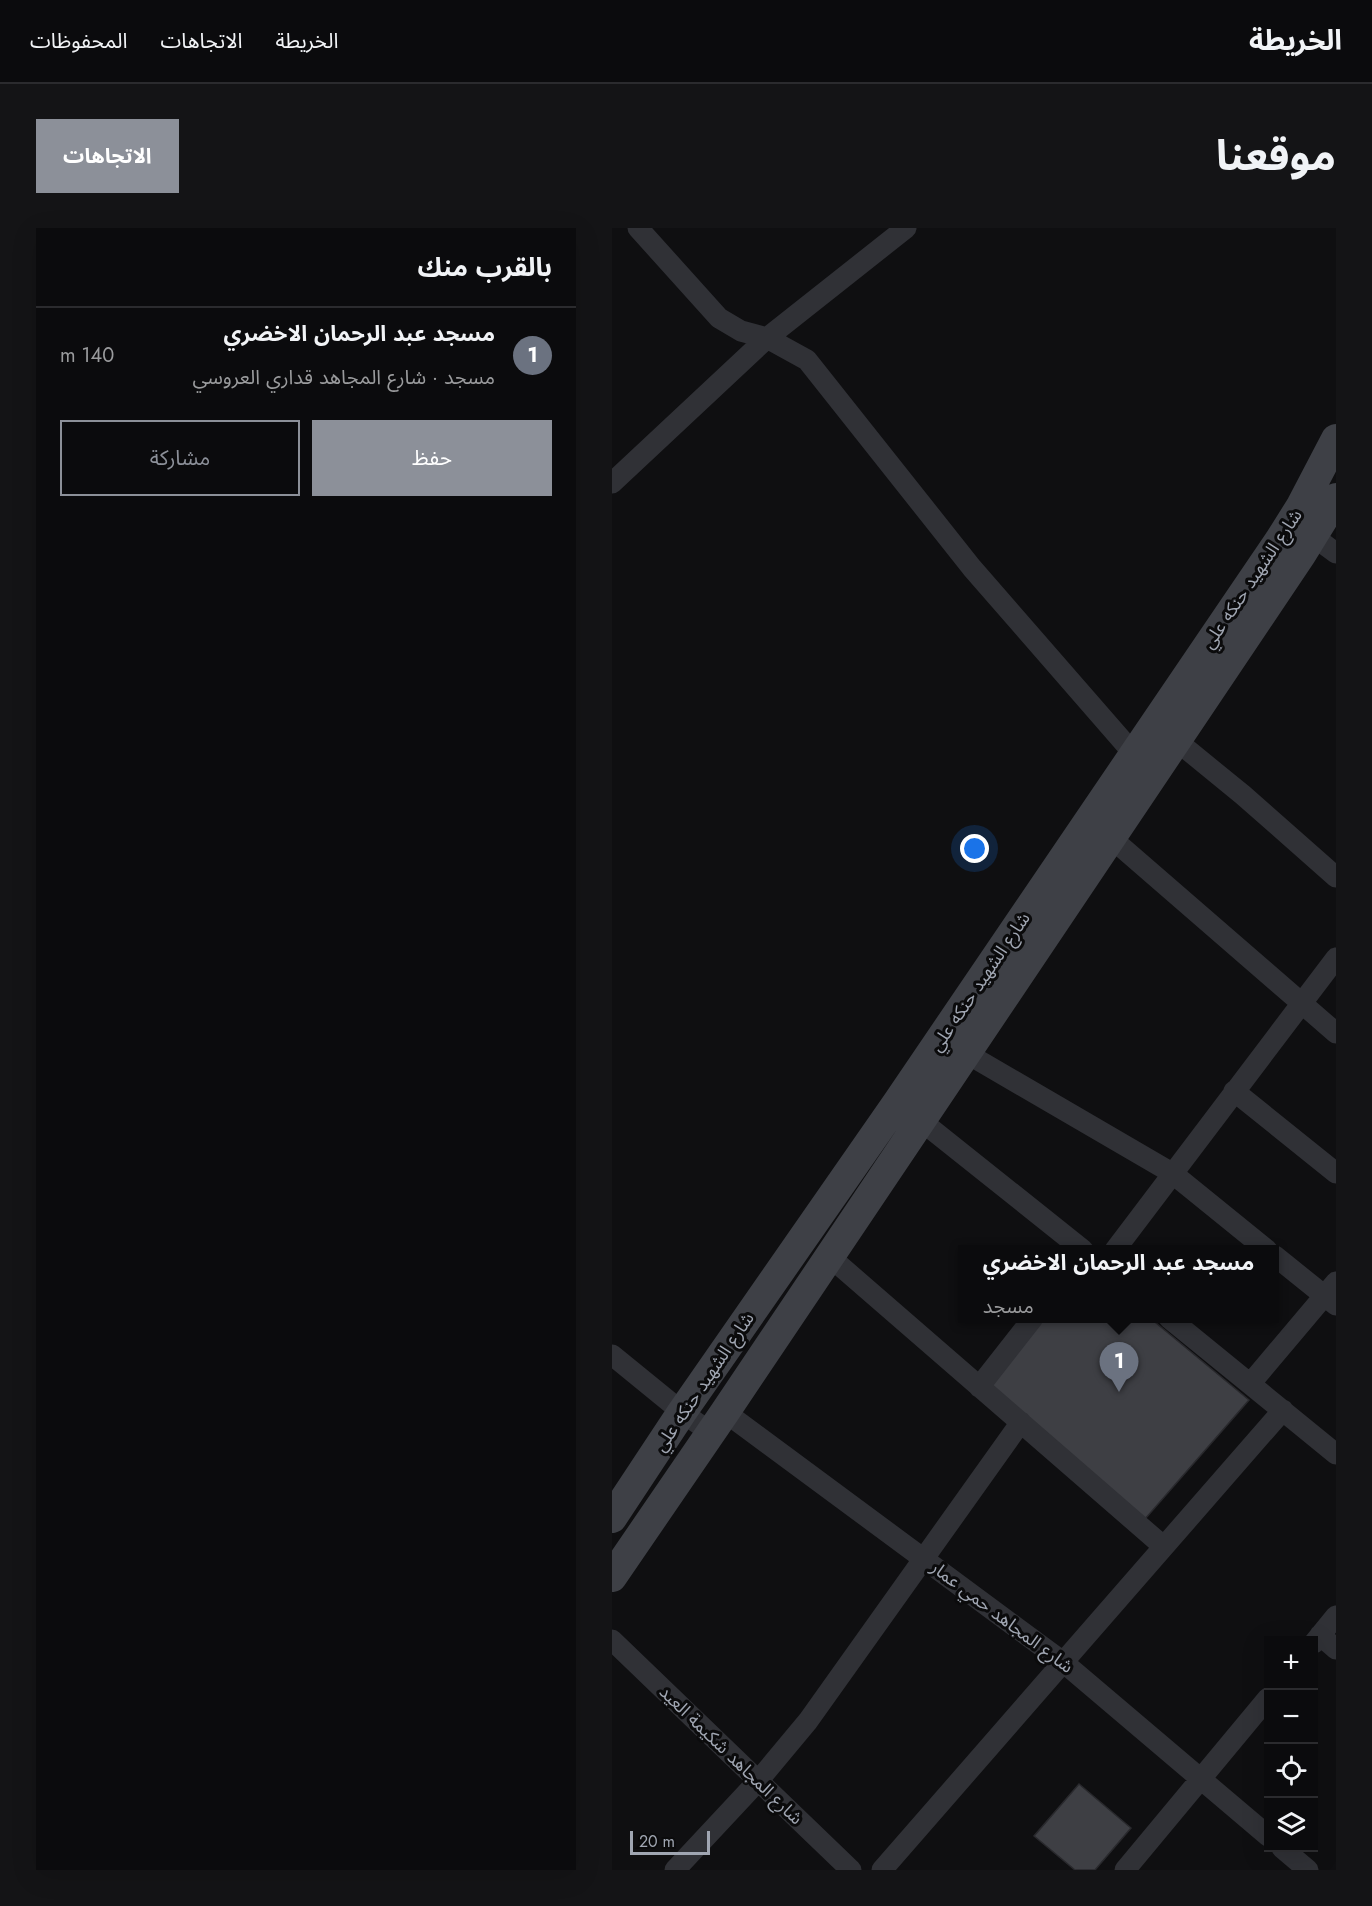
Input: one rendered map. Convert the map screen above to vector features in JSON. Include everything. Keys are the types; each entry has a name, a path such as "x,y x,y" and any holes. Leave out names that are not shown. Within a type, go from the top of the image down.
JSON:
{"main road":[{"name":"شارع الشهيد حنكه علي","path":"612,1518 682,1412 909,1112 966,1053 1110,837 1165,732 1301,506 1336,439"},
{"name":"شارع الشهيد حنكه علي","path":"612,1577 830,1257 909,1112 1134,754 1165,732 1324,544 1336,498"}],"street":[{"path":"638,228 719,318 741,331 767,338 807,360 972,568 1134,754"},
{"path":"612,483 767,338 906,228"},
{"path":"1165,732 1243,795 1336,878"},
{"path":"1110,837 1336,1033"},
{"path":"1119,1245 1336,958"},
{"path":"966,1053 1172,1173 1262,1245"},
{"path":"1234,1091 1336,1173"},
{"path":"909,1112 1077,1245"},
{"path":"830,1257 1163,1546"},
{"path":"1250,1384 1332,1294 1279,1259"},
{"path":"980,1387 1029,1323"},
{"path":"1175,1323 1336,1454"},
{"name":"شارع المجاهد حمي عمار","path":"612,1355 682,1412 718,1422 925,1558 1063,1662 1264,1832"},
{"path":"882,1870 1283,1410"},
{"path":"675,1870 758,1781 802,1728 1022,1422"},
{"path":"1323,1642 1336,1616"},
{"name":"شارع المجاهد شكيمة العيد","path":"612,1640 851,1870"},
{"path":"1125,1870 1264,1704"},
{"path":"1287,1852 1308,1870"}],"building":[{"path":"1039,1323 1156,1323 1249,1400 1145,1519 991,1385"},
{"path":"1079,1784 1131,1828 1095,1870 1075,1870 1034,1836"}],"place":[{"name":"مسجد عبد الرحمان الاخضري","path":"1119,1392"}]}
